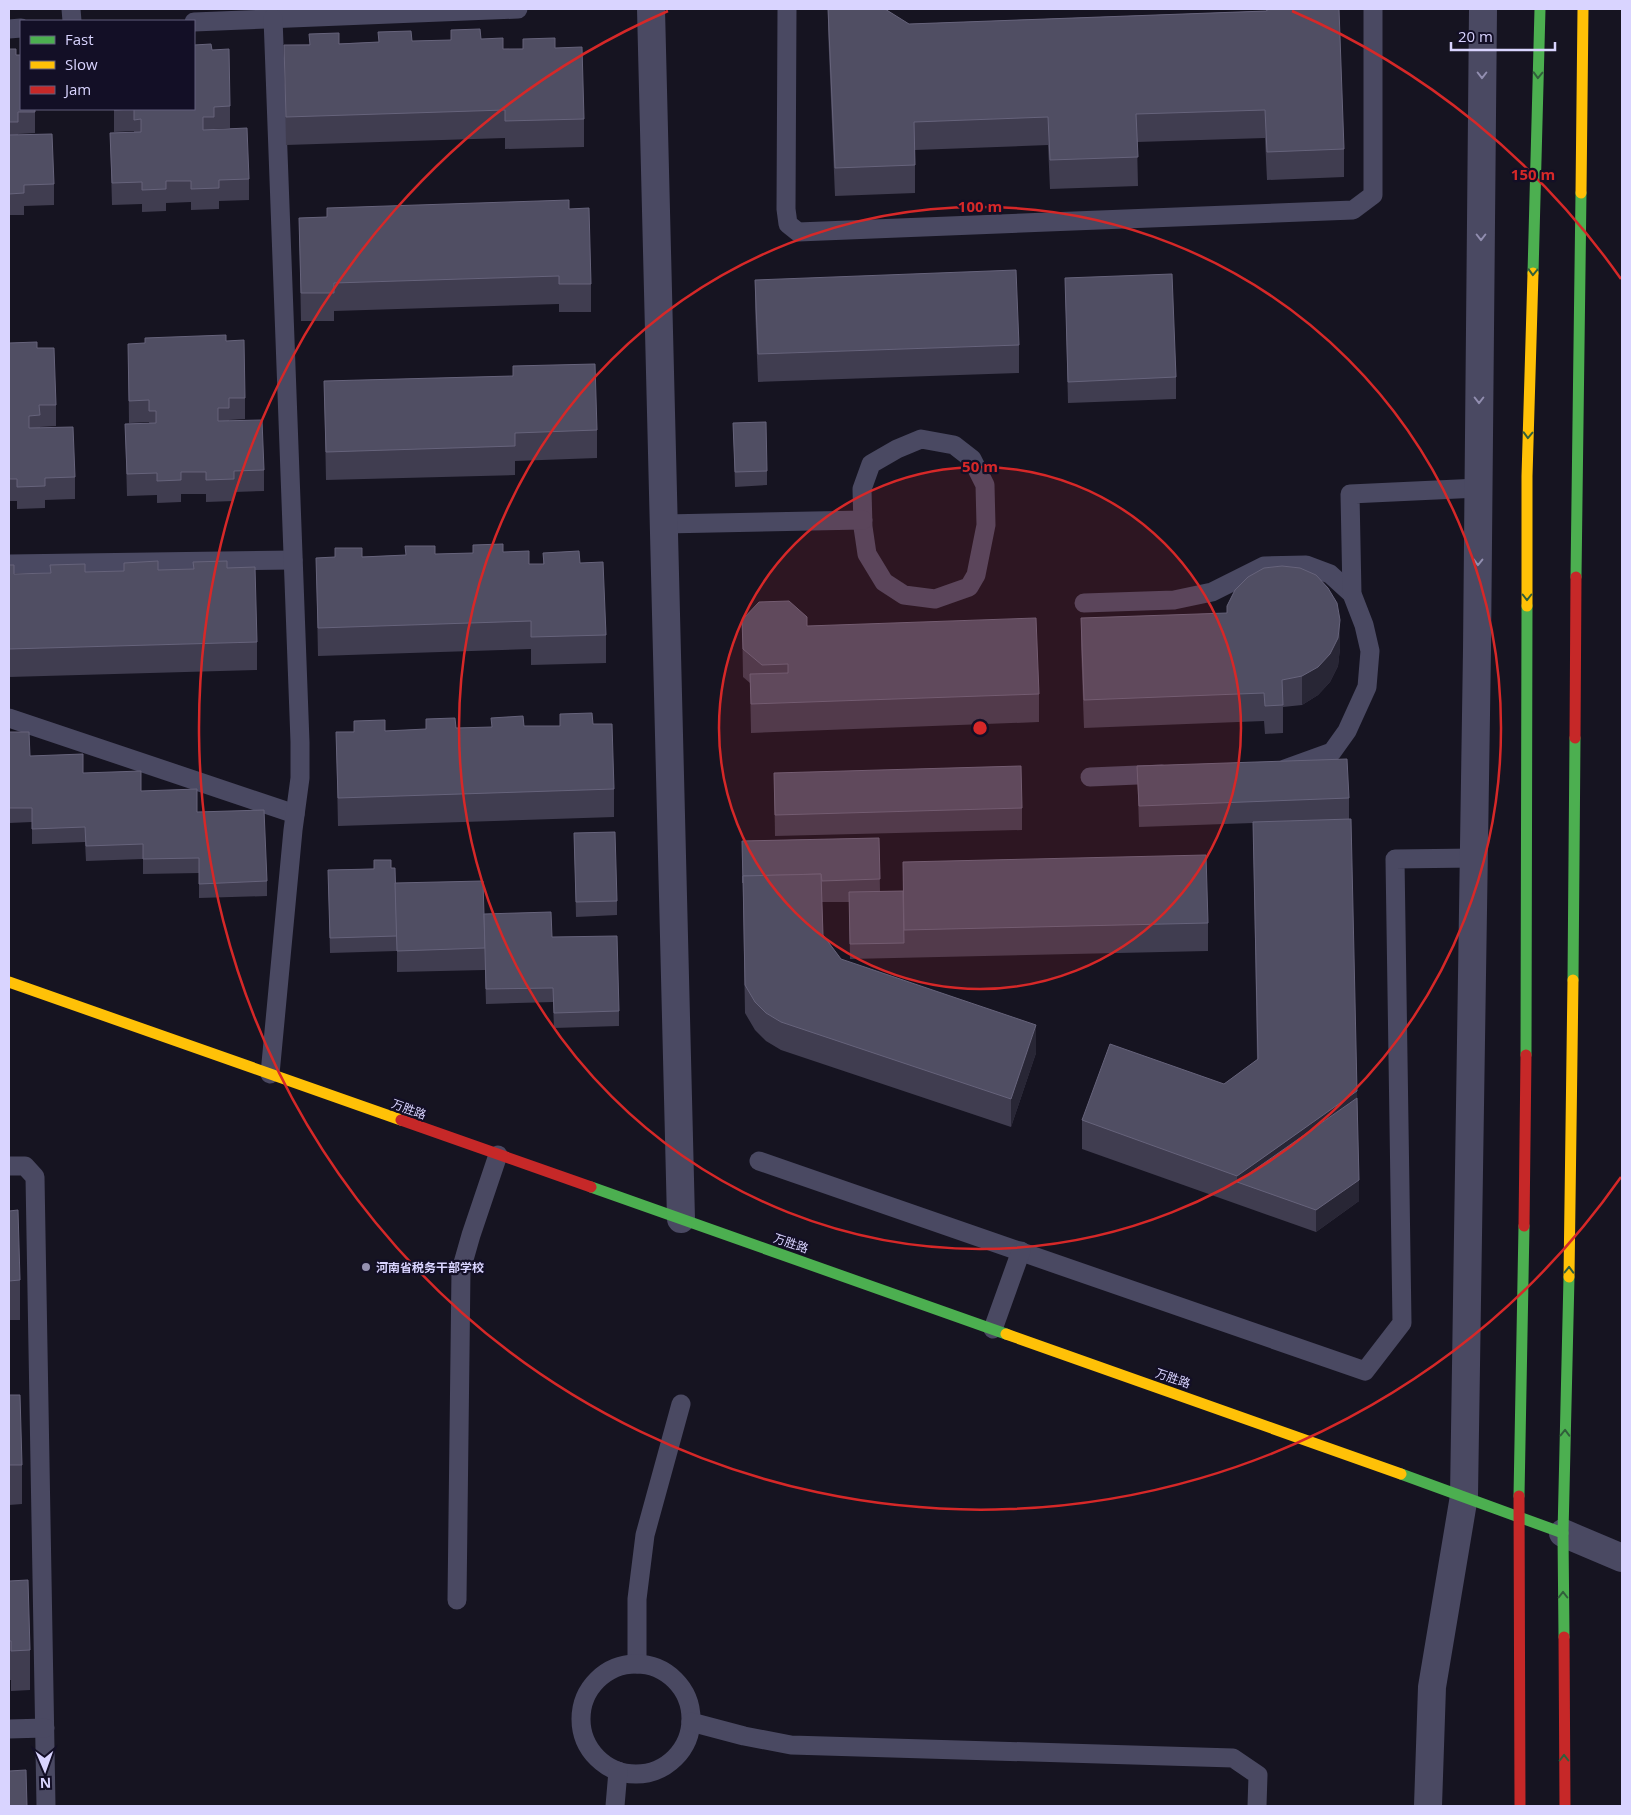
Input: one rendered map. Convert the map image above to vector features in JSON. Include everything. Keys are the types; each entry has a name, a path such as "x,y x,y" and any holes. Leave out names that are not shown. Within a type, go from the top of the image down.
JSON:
{"main road":[{"path":"1520,1806 1519,1517 1526,1112 1527,476 1540,9"},
{"path":"1565,1806 1563,1533 1572,1124 1583,9"},
{"name":"万胜路","path":"9,982 1464,1496 1563,1533"}],"street":[{"path":"651,9 681,1219"},
{"path":"1428,1806 1432,1687 1464,1496 1474,858 1483,9"},
{"path":"1563,1533 1622,1558"}],"lane":[{"path":"195,22 518,9"},
{"path":"787,9 786,209 788,224 798,232 1353,210 1373,195 1373,9"},
{"path":"270,1074 300,778 273,18"},
{"path":"921,439 954,445 972,459 985,485 986,525 976,575 969,587 935,599 904,595 884,582 867,554 863,520 862,488 871,464 897,449 921,439"},
{"path":"1265,770 1285,770 1332,752 1347,731 1367,687 1370,651 1364,625 1352,594 1350,494 1478,488"},
{"path":"664,524 863,520"},
{"path":"9,564 293,560"},
{"path":"1084,603 1174,600 1212,592 1264,566 1306,565 1330,574 1352,594"},
{"path":"9,718 295,814"},
{"path":"1090,777 1177,774"},
{"path":"759,1161 1365,1371 1402,1323 1395,859 1474,858"},
{"path":"457,1600 461,1270 498,1155"},
{"path":"9,1166 25,1166 34,1177 46,1806"},
{"path":"993,1329 1021,1251"},
{"path":"637,1664 637,1599 645,1535 680,1404"},
{"path":"637,1664 654,1667 670,1676 682,1689 689,1704 691,1722 688,1739 679,1754 666,1765 651,1772 634,1774 618,1771 603,1764 591,1751 583,1736 581,1719 583,1702 591,1688 603,1674 619,1667 637,1664"},
{"path":"691,1722 744,1736 791,1745 1233,1758 1258,1775 1257,1806"},
{"path":"9,1729 45,1728"},
{"path":"615,1806 618,1771"}],"building":[{"path":"828,9 885,9 909,24 1266,11 1269,9 1339,9 1344,149 1267,152 1265,110 1136,114 1138,157 1050,160 1048,117 914,122 915,165 835,168"},
{"path":"480,29 481,39 503,38 503,49 523,49 523,39 555,38 555,48 582,47 584,119 505,121 505,110 286,117 284,45 310,45 309,34 339,33 339,44 379,42 378,32 411,31 412,41 451,40 451,30"},
{"path":"211,44 212,50 229,49 230,106 214,107 214,117 203,117 203,130 247,128 249,179 219,180 219,188 191,189 191,181 166,181 166,189 142,190 142,182 112,183 110,133 141,132 141,119 134,120 134,110 195,110 195,45"},
{"path":"9,49 16,49 16,55 20,55 20,110 35,110 35,112 18,112 18,122 9,122"},
{"path":"52,134 54,184 24,185 24,193 9,194 9,135"},
{"path":"569,200 569,209 589,208 591,284 559,284 559,276 334,283 334,293 301,293 299,218 327,217 327,208"},
{"path":"1016,270 1019,345 758,354 755,280"},
{"path":"1172,274 1176,377 1068,382 1065,278"},
{"path":"226,335 226,341 244,340 245,398 229,398 229,408 218,408 218,421 262,420 264,470 234,471 234,479 206,480 206,472 181,472 181,480 157,481 157,473 127,474 125,424 156,423 156,411 149,411 149,400 129,401 128,344 145,343 145,338"},
{"path":"37,342 37,348 54,348 56,405 39,405 40,415 29,416 29,428 73,427 75,477 45,478 45,486 17,487 17,479 9,479 9,343"},
{"path":"595,364 597,430 515,433 515,446 326,452 324,381 513,376 513,366"},
{"path":"766,422 767,471 735,472 733,423"},
{"path":"503,544 503,552 529,551 529,564 544,564 543,553 579,551 580,563 603,562 606,635 531,637 531,621 318,628 316,558 335,557 335,548 362,548 362,557 406,555 405,546 435,546 435,554 473,553 473,545"},
{"path":"158,561 158,570 194,569 193,562 227,561 227,568 255,567 257,642 9,649 9,565 14,565 14,574 51,573 50,565 85,564 85,572 124,571 124,563"},
{"path":"1282,566 1300,568 1316,575 1328,588 1337,603 1340,620 1338,638 1330,654 1318,667 1302,676 1282,680 1283,705 1265,706 1264,693 1084,700 1081,618 1227,613 1227,606 1235,590 1248,577 1264,568"},
{"path":"789,601 807,617 807,626 1036,618 1039,694 751,704 750,674 788,673 788,664 762,665 743,649 742,620 759,602"},
{"path":"592,713 593,724 612,724 614,789 338,798 336,732 354,732 354,721 385,720 385,731 426,729 426,719 455,718 456,728 492,727 491,718 523,716 524,726 560,726 560,714"},
{"path":"9,732 29,732 30,756 83,754 83,773 141,771 141,791 197,789 197,812 264,810 267,881 199,884 199,858 143,859 143,844 86,846 85,827 32,829 32,808 9,808"},
{"path":"1347,759 1349,798 1139,806 1137,766"},
{"path":"1021,766 1022,808 775,815 774,773"},
{"path":"1351,819 1357,1091 1237,1176 1082,1120 1110,1044 1224,1084 1258,1059 1253,822"},
{"path":"615,832 617,901 576,902 574,833"},
{"path":"879,838 880,879 822,881 821,874 743,876 743,883 742,841"},
{"path":"1206,855 1208,923 904,930 903,862"},
{"path":"374,860 391,860 391,868 395,868 397,936 330,938 328,870 374,869"},
{"path":"821,874 823,935 841,959 1036,1025 1011,1099 781,1022 766,1013 755,1002 745,985 743,876"},
{"path":"483,881 485,948 397,951 395,883"},
{"path":"903,891 904,943 850,944 849,892"},
{"path":"551,912 552,937 617,936 619,1011 554,1013 553,988 486,989 484,914"},
{"path":"1357,1098 1359,1180 1316,1210 1237,1182"},
{"path":"18,1210 20,1280 9,1281 9,1211"},
{"path":"9,1395 20,1395 22,1465 9,1465"},
{"path":"28,1580 30,1650 11,1651 11,1641 9,1641 9,1581"},
{"path":"26,1770 27,1806 9,1806 9,1771"}],"traffic: fast":[{"path":"1533,273 1540,9"},
{"path":"1576,577 1581,193"},
{"path":"1526,1055 1527,606"},
{"path":"1573,980 1575,738"},
{"path":"591,1187 1006,1334"},
{"path":"1519,1496 1524,1226"},
{"path":"1564,1637 1563,1533 1569,1277"},
{"path":"1401,1474 1563,1533"}],"traffic: slow":[{"path":"1581,193 1583,9"},
{"path":"1527,606 1527,476 1533,273"},
{"path":"1569,1277 1573,980"},
{"path":"9,982 401,1120"},
{"path":"1006,1334 1401,1474"}],"traffic: jam":[{"path":"1575,738 1576,577"},
{"path":"1524,1226 1526,1055"},
{"path":"401,1120 591,1187"},
{"path":"1519,1496 1520,1806"},
{"path":"1564,1637 1565,1806"}],"place":[{"name":"河南省税务干部学校","path":"366,1267"}]}
